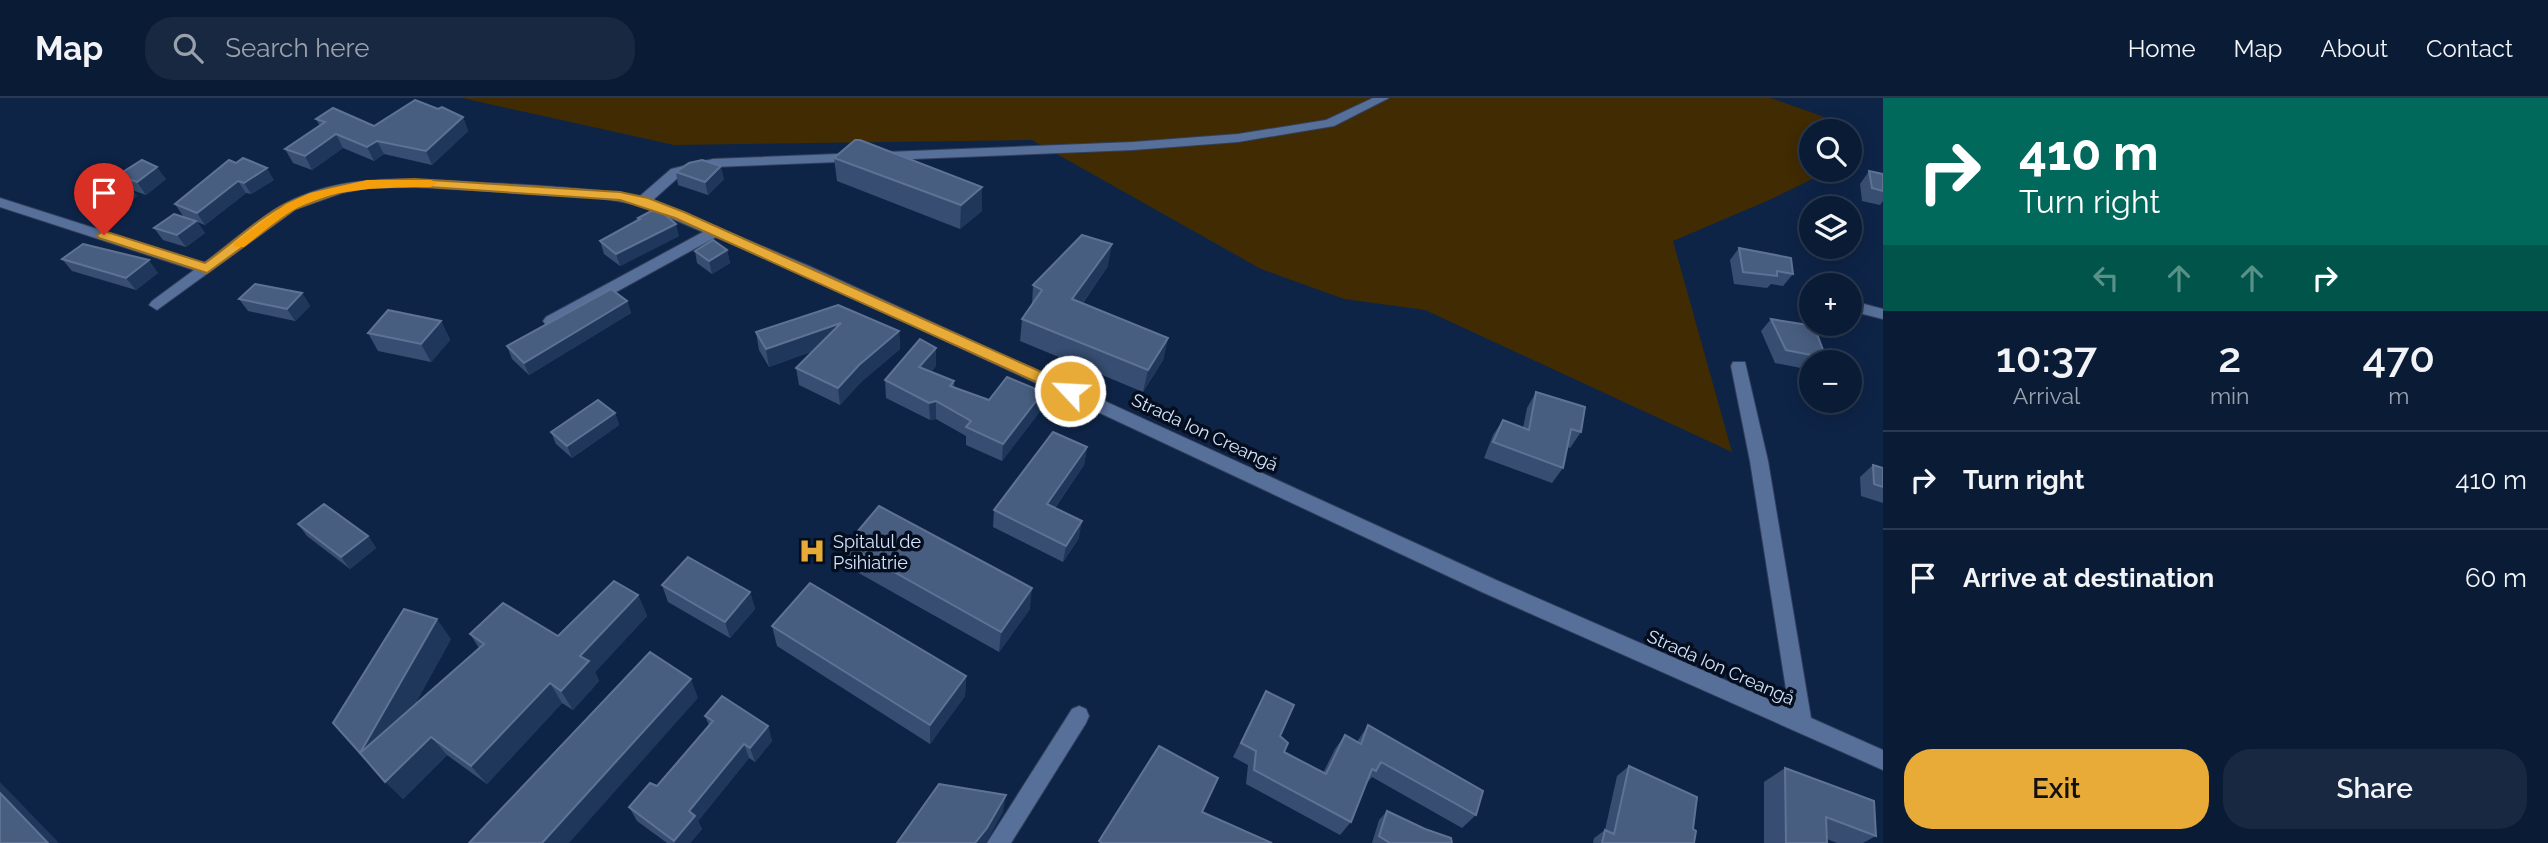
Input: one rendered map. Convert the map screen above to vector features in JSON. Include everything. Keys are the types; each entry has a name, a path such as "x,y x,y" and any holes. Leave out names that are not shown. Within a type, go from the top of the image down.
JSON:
{"street":[{"path":"643,201 676,172 713,163 1133,146 1238,138 1329,123 1383,98"},
{"name":"Strada Ion Creangă","path":"157,305 291,206 314,195 367,184 414,183 588,192 643,201 716,231 1288,491 1489,586 1883,760"},
{"path":"0,202 207,269"},
{"path":"551,321 716,231"},
{"path":"1864,309 1883,314"},
{"path":"1739,366 1759,461 1801,724"},
{"path":"998,843 1079,716"}],"shaded area":[{"path":"462,98 1771,98 1830,119 1799,119 1799,182 1806,182 1673,241 1732,452 1425,310 1344,299 1261,269 1032,140 674,145"}],"building":[{"path":"415,100 438,109 442,107 463,117 426,151 377,141 367,147 336,134 305,156 285,149 325,122 316,119 333,108 374,126"},
{"path":"855,140 982,187 961,205 834,158"},
{"path":"243,158 267,168 244,183 238,181 197,213 175,204 229,160 236,163"},
{"path":"142,160 157,167 137,182 118,175"},
{"path":"702,160 721,166 705,182 676,172 689,163"},
{"path":"1869,171 1883,174 1883,191 1872,188"},
{"path":"109,179 128,184 112,196 81,197"},
{"path":"657,208 676,224 616,254 600,241 640,219 638,218"},
{"path":"174,214 196,221 177,235 154,228"},
{"path":"1082,235 1112,244 1072,299 1168,338 1148,370 1022,319 1042,290 1033,285"},
{"path":"713,240 727,250 709,261 695,251"},
{"path":"83,244 149,260 126,278 62,259"},
{"path":"1739,248 1791,258 1793,274 1777,271 1777,276 1743,272"},
{"path":"255,284 302,293 287,309 239,299"},
{"path":"611,289 627,301 524,363 507,346"},
{"path":"838,305 899,331 859,365 838,388 796,368 841,323 766,349 756,332"},
{"path":"388,310 441,321 421,344 368,333"},
{"path":"1771,319 1799,324 1799,336 1818,336 1823,350 1799,350 1799,353 1786,350"},
{"path":"920,339 936,348 919,367 954,381 950,386 989,400 1007,377 1043,392 1003,444 966,427 971,421 936,401 929,403 885,380"},
{"path":"1536,392 1585,407 1581,432 1571,429 1563,468 1493,442 1503,420 1529,430"},
{"path":"598,400 615,413 567,446 551,432"},
{"path":"1053,432 1087,447 1047,504 1082,521 1066,546 994,510"},
{"path":"1873,465 1883,468 1883,487 1874,484"},
{"path":"324,504 368,536 341,557 298,524"},
{"path":"879,506 1032,588 1001,632 846,545"},
{"path":"688,557 750,592 725,622 662,585"},
{"path":"614,581 638,595 580,656 589,661 561,691 550,683 471,766 431,737 385,782 360,753 484,644 470,634 503,603 558,636"},
{"path":"810,583 966,676 930,725 772,626"},
{"path":"404,609 437,619 360,753 333,723"},
{"path":"650,652 691,679 542,843 469,843"},
{"path":"1266,691 1294,705 1280,736 1288,743 1284,752 1326,774 1345,735 1361,744 1368,725 1483,791 1476,815 1381,762 1376,771 1372,769 1351,822 1254,770 1256,751 1241,743"},
{"path":"722,696 768,726 750,748 744,744 689,811 695,816 674,841 629,807 650,783 657,786 713,721 705,716"},
{"path":"1159,746 1218,778 1202,812 1272,843 1099,841"},
{"path":"1629,766 1697,797 1694,843 1602,843 1605,830 1614,834"},
{"path":"1785,768 1874,801 1876,836 1826,817 1827,843 1786,843"},
{"path":"939,784 1006,795 975,843 897,843"},
{"path":"0,793 48,843 0,843"},
{"path":"1387,811 1451,838 1452,843 1390,843 1379,836"}],"slow traffic":[{"path":"239,244 268,221 314,195 367,184 431,183"}],"place":[{"name":"Spitalul de Psihiatrie","path":"812,551"}],"route":[{"path":"104,235 207,269 291,206 314,195 367,184 414,183 620,196 643,201 680,215 1070,391"}]}
